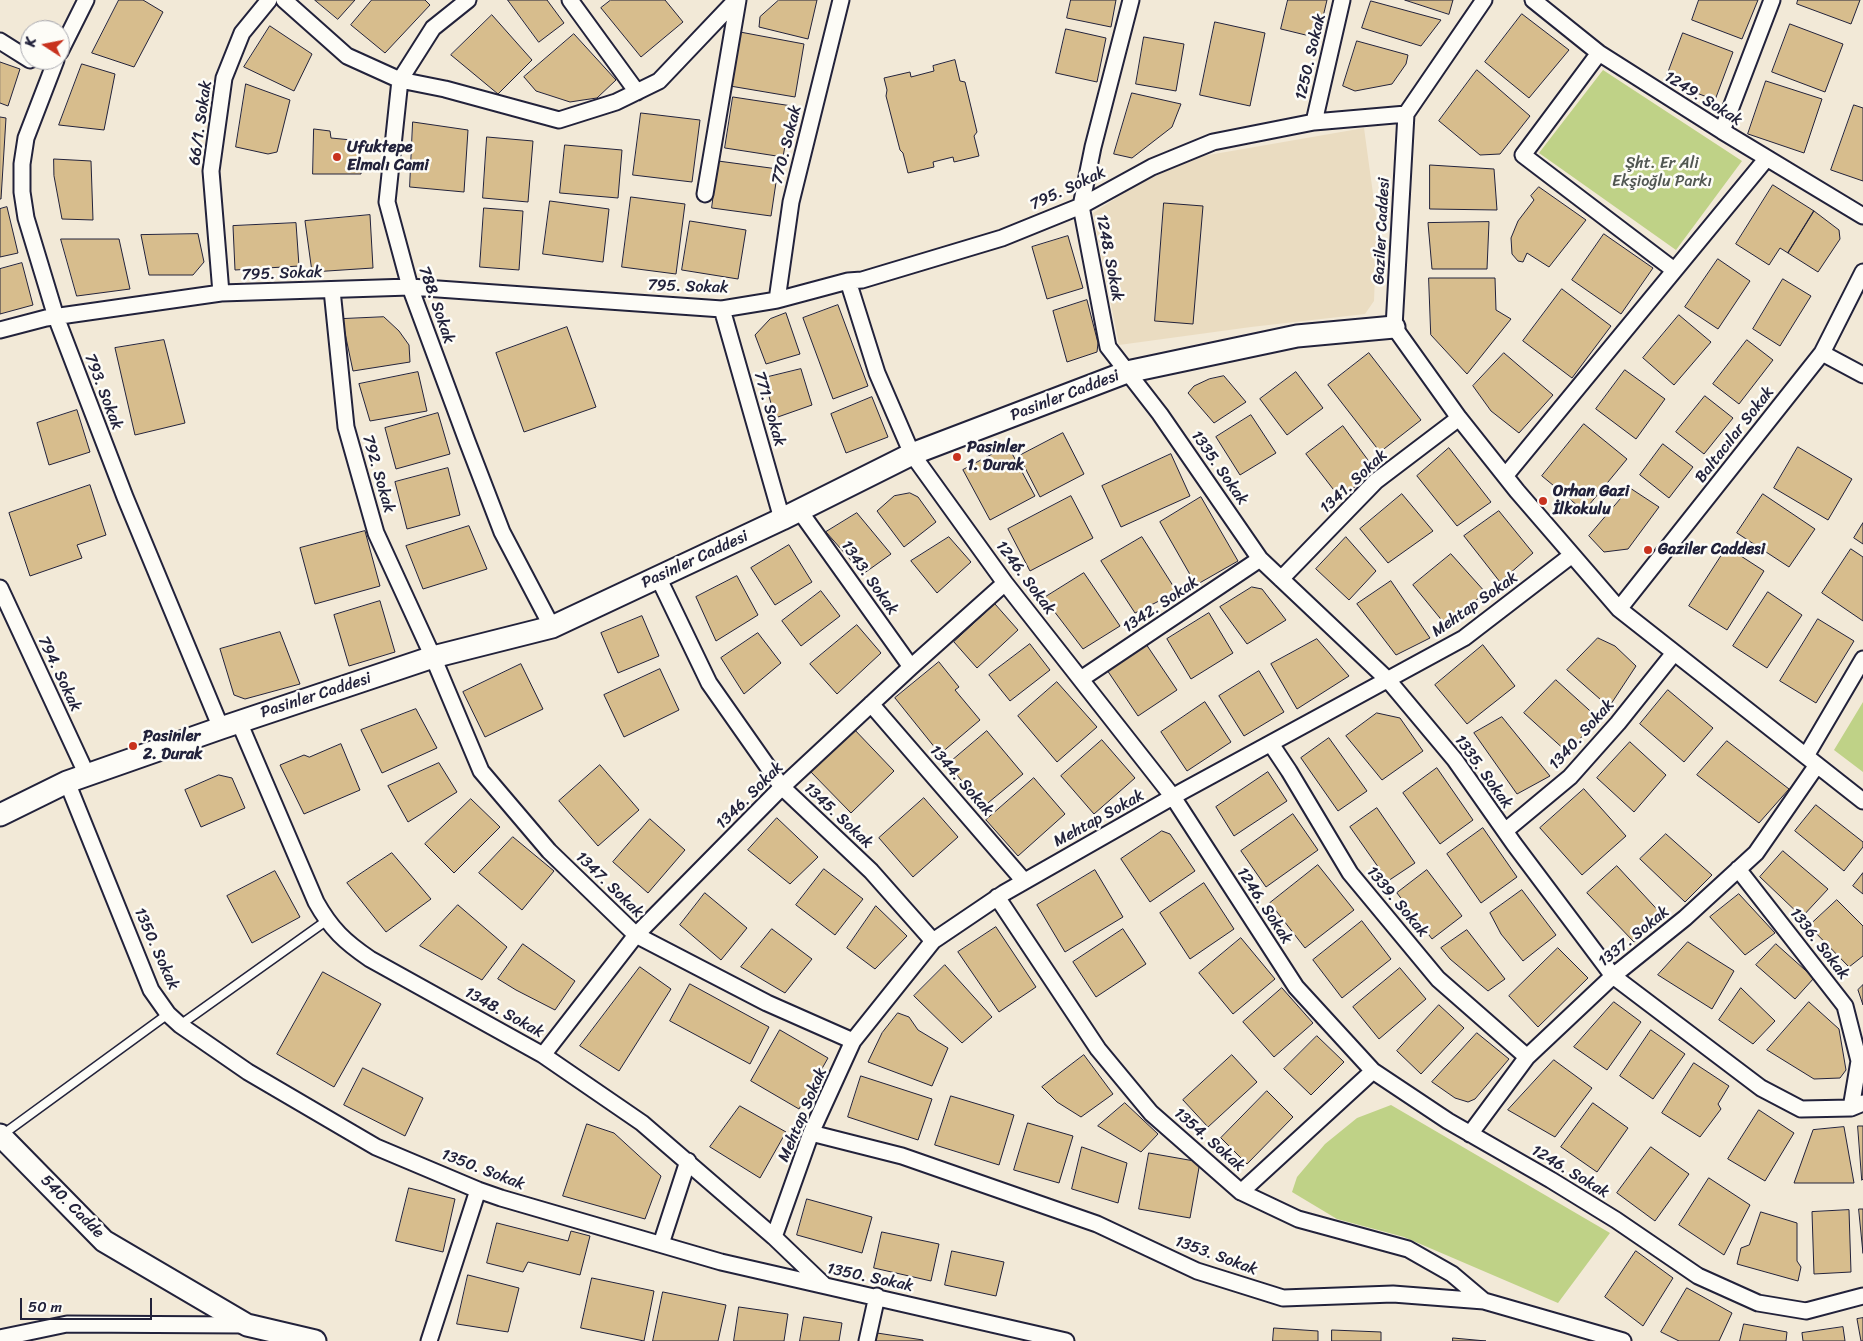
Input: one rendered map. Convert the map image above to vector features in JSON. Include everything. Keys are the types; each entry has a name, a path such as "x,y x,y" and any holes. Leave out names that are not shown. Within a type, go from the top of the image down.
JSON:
{"street":[{"path":"70,32 86,0"},
{"name":"66/1. Sokak","path":"221,293 211,171 224,78 242,33 269,0"},
{"path":"284,0 347,56 400,80 445,89 559,120 616,102 659,81 737,0"},
{"name":"788. Sokak","path":"468,0 433,28 400,80 387,202 410,288 502,532 552,628"},
{"path":"570,0 637,92"},
{"path":"705,194 737,0"},
{"name":"770. Sokak","path":"777,300 791,202 841,0"},
{"name":"1248. Sokak","path":"1127,372 1108,347 1081,206 1093,147 1131,0"},
{"name":"1250. Sokak","path":"1314,122 1342,0"},
{"path":"1406,114 1484,0"},
{"name":"1249. Sokak","path":"1533,0 1599,53 1722,131 1863,216"},
{"path":"1722,131 1772,0"},
{"path":"0,41 20,54"},
{"path":"1599,53 1523,155 1674,270"},
{"name":"793. Sokak","path":"52,70 26,138 22,164 22,192 26,218 56,317 125,497 230,725"},
{"name":"795. Sokak","path":"0,330 56,317 221,293 410,288 722,309 777,300 848,281 862,280 1002,238 1081,206 1152,167 1213,142 1314,122 1406,114"},
{"name":"Gaziler Caddesi","path":"1394,328 1406,114"},
{"path":"1506,475 1767,158"},
{"name":"Baltacılar Sokak","path":"1619,609 1822,353 1863,272"},
{"name":"1246. Sokak","path":"848,281 876,374 912,454 1005,583 1173,798 1296,987 1373,1071 1448,1121 1616,1220 1698,1276 1758,1303 1806,1311 1863,1296"},
{"name":"792. Sokak","path":"332,290 346,427 376,533 433,657"},
{"name":"771. Sokak","path":"722,309 791,514"},
{"path":"1394,328 1458,418 1506,475 1517,491 1619,609 1863,801"},
{"name":"Pasinler Caddesi","path":"0,815 77,778 230,725 433,657 552,628 912,454 1127,372 1297,336 1394,328"},
{"path":"1822,353 1863,375"},
{"name":"1335. Sokak","path":"1127,372 1160,414 1260,559 1388,680 1455,760 1505,831 1613,976 1761,1088 1801,1109 1857,1106"},
{"name":"1341. Sokak","path":"1281,579 1376,481 1458,418"},
{"name":"1343. Sokak","path":"791,514 911,667"},
{"name":"Mehtap Sokak","path":"774,1237 811,1133 853,1042 933,941 996,897 1024,881 1464,638 1572,554"},
{"name":"1342. Sokak","path":"1081,679 1260,559"},
{"name":"1345. Sokak","path":"658,577 709,683 782,787 871,871 933,941"},
{"name":"1346. Sokak","path":"543,1056 636,935 782,787 1005,583"},
{"name":"794. Sokak","path":"0,588 77,778"},
{"name":"1340. Sokak","path":"1505,831 1570,777 1618,723 1674,653"},
{"name":"1347. Sokak","path":"433,657 481,771 549,851 636,935 766,1003 853,1042"},
{"name":"1337. Sokak","path":"1470,1134 1527,1057 1613,976 1685,918 1756,853 1811,760 1863,658"},
{"name":"1344. Sokak","path":"871,704 1024,881"},
{"name":"1348. Sokak","path":"230,725 326,921 349,946 543,1056 642,1123 774,1237 824,1286"},
{"name":"1339. Sokak","path":"1271,744 1350,874 1438,979 1527,1057"},
{"name":"1350. Sokak","path":"77,778 151,990 168,1014 180,1025 248,1072 376,1147 501,1198 721,1262 1066,1341"},
{"name":"1336. Sokak","path":"1738,869 1846,1006 1858,1061 1857,1106"},
{"name":"1354. Sokak","path":"996,897 1098,1049 1151,1113 1241,1192 1298,1219 1408,1249 1452,1274 1484,1301"},
{"path":"1241,1192 1373,1071"},
{"name":"1353. Sokak","path":"811,1133 902,1156 1097,1224 1197,1271 1283,1298 1393,1294 1484,1301 1623,1341"},
{"name":"540. Cadde","path":"1,1136 104,1241 247,1325 314,1341"},
{"path":"661,1244 688,1161"},
{"path":"429,1341 478,1190"},
{"path":"867,1341 876,1296"},
{"path":"0,1338 68,1324 247,1325"}],"lane":[{"path":"180,1025 326,921"},
{"path":"1,1136 168,1014"}],"shaded area":[{"path":"1364,128 1377,223 1374,301 1365,314 1119,345 1093,213 1136,185 1197,157"}],"green space":[{"name":"Şht. Er Ali Ekşioğlu Parkı","path":"1603,70 1742,161 1676,250 1539,153"},
{"path":"1863,702 1863,772 1834,750"},
{"path":"1391,1105 1610,1233 1558,1303 1404,1237 1337,1219 1292,1192 1297,1177 1325,1144 1357,1118"}],"building":[{"path":"119,0 143,0 163,12 134,67 92,53"},
{"path":"315,0 355,0 338,19"},
{"path":"372,0 425,0 430,5 385,53 351,25"},
{"path":"508,0 547,0 564,23 539,42"},
{"path":"611,0 665,0 683,22 641,57 601,8"},
{"path":"779,0 817,0 808,39 759,27 760,17"},
{"path":"1071,0 1116,0 1111,27 1067,18"},
{"path":"1288,0 1327,0 1318,38 1281,29"},
{"path":"1405,0 1453,0 1449,14"},
{"path":"1699,0 1758,0 1742,39 1692,20"},
{"path":"1798,0 1860,0 1851,24 1797,4"},
{"path":"1371,1 1441,20 1421,46 1362,28"},
{"path":"1522,14 1569,50 1529,98 1485,62"},
{"path":"492,15 532,60 498,94 451,55"},
{"path":"1215,22 1265,33 1250,106 1200,95"},
{"path":"1790,24 1843,44 1825,92 1772,72"},
{"path":"270,26 312,54 294,91 244,67"},
{"path":"1066,29 1106,38 1097,82 1056,73"},
{"path":"740,32 804,44 795,97 730,86"},
{"path":"1683,33 1733,52 1715,100 1665,81"},
{"path":"574,34 616,80 597,98 570,102 536,91 524,77"},
{"path":"1144,37 1184,44 1176,91 1136,84"},
{"path":"1357,41 1408,55 1406,64 1392,84 1355,91 1343,86"},
{"path":"955,60 960,81 965,82 977,132 974,136 979,156 954,162 953,157 933,162 934,167 908,173 886,96 887,90 884,78 910,72 911,77 934,71 933,66"},
{"path":"0,62 20,69 8,106 0,103"},
{"path":"82,64 115,74 104,130 59,125"},
{"path":"1477,70 1530,116 1500,154 1480,155 1439,121"},
{"path":"1766,81 1822,99 1804,153 1748,134"},
{"path":"246,84 290,100 277,152 268,154 236,147"},
{"path":"1132,93 1181,104 1172,127 1132,158 1114,154"},
{"path":"733,97 792,106 783,157 725,148"},
{"path":"1854,105 1863,108 1863,181 1831,170"},
{"path":"641,113 700,120 692,182 633,175"},
{"path":"0,117 6,118 1,199 0,199"},
{"path":"413,122 468,130 464,192 410,187"},
{"name":"Ufuktepe Elmalı Cami","path":"314,129 330,131 331,138 362,141 361,174 313,174"},
{"path":"487,137 533,141 528,202 483,198"},
{"path":"565,145 622,150 618,198 560,193"},
{"path":"54,159 91,161 93,220 62,219 54,176"},
{"path":"718,161 778,169 771,216 712,208"},
{"path":"1430,165 1494,169 1497,210 1430,209"},
{"path":"1773,185 1814,211 1788,253 1780,248 1769,265 1736,244"},
{"path":"1539,187 1586,220 1549,267 1527,253 1523,262 1518,261 1512,254 1511,238 1518,221 1534,200 1531,196"},
{"path":"631,197 685,204 676,274 622,267"},
{"path":"550,201 609,209 603,262 543,254"},
{"path":"1164,203 1203,206 1193,324 1155,321"},
{"path":"7,207 18,253 0,257 0,209"},
{"path":"484,208 523,211 519,270 480,267"},
{"path":"1814,211 1839,230 1840,239 1818,272 1788,253"},
{"path":"370,215 373,268 312,272 305,221"},
{"path":"690,221 746,230 738,279 682,270"},
{"path":"1489,222 1487,269 1432,269 1428,223"},
{"path":"296,223 299,266 235,270 233,226"},
{"path":"198,234 204,262 193,275 149,275 141,235"},
{"path":"1604,234 1653,268 1621,314 1572,280"},
{"path":"1068,236 1083,288 1047,299 1032,247"},
{"path":"61,239 119,239 130,289 77,296"},
{"path":"1718,259 1750,281 1718,329 1685,307"},
{"path":"22,263 33,305 0,314 0,269"},
{"path":"1429,278 1495,278 1496,310 1511,319 1467,374 1431,335"},
{"path":"1783,279 1811,296 1780,346 1753,329"},
{"path":"1562,289 1611,326 1572,378 1523,341"},
{"path":"1087,300 1098,343 1097,352 1067,362 1053,311"},
{"path":"838,305 868,386 833,399 803,318"},
{"path":"786,313 800,354 766,364 755,335 770,319"},
{"path":"1679,315 1711,342 1674,385 1643,358"},
{"path":"384,317 399,331 409,345 410,362 353,371 342,319"},
{"path":"567,327 596,407 524,432 496,353"},
{"path":"164,340 185,423 135,435 115,348"},
{"path":"1747,340 1773,360 1739,404 1713,384"},
{"path":"1369,353 1421,420 1380,452 1328,385"},
{"path":"1504,353 1553,395 1519,433 1491,411 1473,386"},
{"path":"801,369 812,405 775,418 764,378"},
{"path":"1625,370 1665,399 1636,439 1596,409"},
{"path":"418,372 427,411 370,421 359,384"},
{"path":"1296,372 1323,408 1287,435 1260,399"},
{"path":"1224,376 1246,402 1214,423 1188,393 1194,386 1209,379"},
{"path":"1705,396 1733,418 1704,454 1676,432"},
{"path":"872,397 888,437 846,453 831,414"},
{"path":"77,410 90,452 49,465 37,423"},
{"path":"438,413 450,454 396,469 385,428"},
{"path":"1251,415 1276,453 1240,475 1216,437"},
{"path":"1584,424 1627,459 1584,511 1542,476"},
{"path":"1343,426 1376,471 1340,498 1306,454"},
{"path":"1063,433 1084,474 1040,497 1019,456"},
{"path":"1663,444 1693,467 1669,498 1640,475"},
{"path":"1008,446 1035,496 990,520 963,470"},
{"path":"1798,447 1852,479 1828,520 1774,488"},
{"path":"1449,448 1491,502 1457,526 1417,476"},
{"path":"1171,454 1190,496 1121,527 1102,486"},
{"path":"448,468 460,515 407,529 395,482"},
{"path":"90,485 106,535 77,545 82,558 30,576 9,513"},
{"path":"1630,488 1659,507 1628,549 1604,552 1589,536"},
{"path":"910,493 918,497 936,522 904,547 877,511 894,496"},
{"path":"1402,494 1433,531 1388,563 1360,529"},
{"path":"1763,494 1815,529 1789,567 1737,533"},
{"path":"1071,496 1093,538 1030,571 1008,529"},
{"path":"1201,497 1238,561 1196,585 1160,522"},
{"path":"1499,511 1533,553 1500,582 1464,536"},
{"path":"857,513 891,554 863,574 826,532"},
{"path":"1863,523 1863,544 1854,538"},
{"path":"469,526 487,569 423,589 406,546"},
{"path":"365,531 380,586 315,604 300,548"},
{"path":"949,537 971,562 937,593 911,561"},
{"path":"1142,537 1177,592 1135,613 1101,561"},
{"path":"1346,537 1376,571 1349,600 1316,569"},
{"path":"789,545 812,582 775,605 751,568"},
{"path":"1727,547 1764,571 1727,630 1689,606"},
{"path":"1851,549 1863,557 1863,621 1822,593"},
{"path":"1451,554 1486,593 1444,623 1413,585"},
{"path":"1084,573 1120,626 1083,649 1044,598"},
{"path":"737,576 758,615 716,641 696,597"},
{"path":"1391,581 1430,638 1396,655 1357,604"},
{"path":"1252,587 1262,589 1286,620 1247,644 1220,607"},
{"path":"821,591 840,616 801,646 782,621"},
{"path":"1768,592 1802,615 1767,668 1733,646"},
{"path":"380,601 395,652 349,666 334,615"},
{"path":"995,604 1018,630 977,668 954,642"},
{"path":"1209,613 1233,653 1191,679 1167,639"},
{"path":"642,616 659,656 618,673 601,633"},
{"path":"1818,619 1854,641 1816,703 1780,681"},
{"path":"857,625 881,653 837,694 810,664"},
{"path":"280,632 300,684 245,699 234,695 220,649"},
{"path":"758,633 781,663 744,694 721,658"},
{"path":"1598,638 1615,646 1636,666 1609,707 1567,670"},
{"path":"1317,639 1349,676 1297,709 1271,664"},
{"path":"1030,644 1050,670 1010,701 989,675"},
{"path":"1146,644 1177,690 1138,716 1107,670"},
{"path":"1483,645 1515,686 1467,724 1435,685"},
{"path":"939,662 959,687 955,690 980,720 940,754 895,698"},
{"path":"521,664 543,709 485,737 463,692"},
{"path":"660,669 679,710 624,737 604,695"},
{"path":"1259,671 1284,712 1244,736 1219,696"},
{"path":"1556,680 1599,719 1567,752 1524,713"},
{"path":"1057,682 1097,727 1057,762 1018,716"},
{"path":"1668,690 1713,728 1684,762 1640,724"},
{"path":"1205,702 1231,742 1187,771 1161,732"},
{"path":"416,709 437,748 382,773 361,730"},
{"path":"1377,713 1400,718 1423,751 1382,780 1346,736"},
{"path":"1502,717 1550,776 1517,794 1474,733"},
{"path":"852,727 894,771 851,813 809,770"},
{"path":"987,731 1023,774 983,807 948,764"},
{"path":"1329,738 1367,791 1338,811 1301,758"},
{"path":"1102,740 1135,778 1094,814 1061,776"},
{"path":"1727,741 1789,789 1759,823 1697,775"},
{"path":"1630,742 1666,775 1634,812 1597,778"},
{"path":"341,744 360,790 304,814 280,765 304,755 309,757"},
{"path":"439,763 457,792 408,822 388,786"},
{"path":"600,765 639,810 598,846 559,801"},
{"path":"1437,768 1473,820 1440,844 1403,793"},
{"path":"1268,772 1287,801 1234,836 1216,807"},
{"path":"219,775 232,778 245,808 201,827 185,790"},
{"path":"1034,778 1065,814 1018,856 986,820"},
{"path":"1584,789 1626,836 1582,875 1540,828"},
{"path":"924,798 958,837 913,877 879,838"},
{"path":"471,799 500,827 454,873 425,844"},
{"path":"1816,805 1863,842 1863,847 1844,871 1795,831"},
{"path":"1377,808 1415,863 1388,881 1350,827"},
{"path":"1293,814 1318,850 1266,887 1241,851"},
{"path":"777,818 818,857 790,884 748,850"},
{"path":"650,819 685,850 648,893 613,862"},
{"path":"1483,828 1517,877 1481,903 1447,854"},
{"path":"1162,831 1170,834 1195,871 1150,902 1121,859"},
{"path":"1666,834 1712,875 1685,902 1640,859"},
{"path":"513,837 554,871 522,910 479,873"},
{"path":"1783,851 1828,889 1802,917 1760,877"},
{"path":"392,853 431,899 386,932 347,883"},
{"path":"1318,865 1354,910 1305,948 1270,903"},
{"path":"1617,866 1665,918 1634,942 1587,893"},
{"path":"824,869 863,899 835,935 796,905"},
{"path":"1095,870 1123,917 1065,952 1037,905"},
{"path":"1427,870 1462,916 1432,939 1397,893"},
{"path":"275,871 300,917 252,943 227,896"},
{"path":"1863,873 1863,894 1853,886"},
{"path":"1204,883 1234,929 1190,959 1160,913"},
{"path":"1522,890 1556,935 1523,961 1501,934 1490,913"},
{"path":"705,893 747,928 721,960 680,925"},
{"path":"1739,894 1775,933 1745,955 1710,917"},
{"path":"1837,900 1863,926 1863,956 1849,967 1809,926"},
{"path":"458,905 507,947 482,980 420,946"},
{"path":"876,906 907,936 875,969 847,948"},
{"path":"1362,921 1391,959 1342,998 1313,960"},
{"path":"996,927 1036,987 999,1012 958,952"},
{"path":"772,929 812,959 785,993 741,967"},
{"path":"1123,929 1146,964 1096,997 1073,962"},
{"path":"1467,930 1505,979 1488,991 1450,959 1441,948"},
{"path":"1241,938 1275,979 1233,1014 1199,973"},
{"path":"1688,942 1734,971 1712,1009 1658,975"},
{"path":"523,944 575,981 555,1010 498,979"},
{"path":"1776,944 1814,978 1795,999 1756,965"},
{"path":"1558,948 1588,978 1538,1027 1509,996"},
{"path":"945,965 992,1017 962,1043 914,996"},
{"path":"640,967 671,989 619,1071 580,1046"},
{"path":"1400,968 1426,999 1379,1039 1353,1007"},
{"path":"323,972 381,1004 334,1087 277,1054"},
{"path":"690,984 769,1027 750,1064 670,1021"},
{"path":"1863,985 1863,1005 1858,990"},
{"path":"1282,988 1313,1023 1274,1057 1243,1022"},
{"path":"1741,988 1775,1021 1753,1044 1719,1020"},
{"path":"1614,1002 1641,1022 1607,1070 1574,1047"},
{"path":"1809,1002 1839,1029 1846,1070 1840,1078 1814,1079 1767,1050"},
{"path":"1439,1005 1464,1028 1421,1074 1397,1051"},
{"path":"898,1013 909,1017 918,1030 948,1048 932,1086 868,1062 882,1033"},
{"path":"780,1030 828,1058 799,1109 751,1081"},
{"path":"1651,1030 1685,1054 1653,1099 1620,1076"},
{"path":"1477,1033 1509,1059 1475,1099 1468,1102 1455,1098 1432,1082"},
{"path":"1317,1036 1344,1062 1311,1095 1284,1069"},
{"path":"1084,1055 1113,1094 1081,1117 1057,1102 1042,1087"},
{"path":"1232,1055 1257,1082 1208,1127 1183,1100"},
{"path":"1554,1060 1592,1088 1555,1137 1508,1110"},
{"path":"1694,1063 1729,1086 1718,1104 1721,1109 1700,1137 1662,1113"},
{"path":"363,1068 423,1098 405,1136 344,1105"},
{"path":"861,1076 932,1099 918,1140 848,1117"},
{"path":"1267,1091 1293,1117 1247,1164 1221,1138"},
{"path":"951,1096 1014,1115 999,1165 935,1145"},
{"path":"1125,1103 1158,1134 1141,1152 1098,1126"},
{"path":"1593,1103 1628,1128 1597,1172 1561,1147"},
{"path":"740,1106 786,1132 760,1178 710,1147"},
{"path":"1759,1110 1794,1133 1765,1181 1728,1159"},
{"path":"1028,1123 1073,1136 1059,1183 1014,1170"},
{"path":"587,1124 614,1133 661,1176 645,1219 563,1196"},
{"path":"1858,1126 1863,1126 1862,1180"},
{"path":"1844,1127 1854,1183 1794,1183 1813,1130"},
{"path":"1082,1147 1127,1163 1118,1203 1072,1189"},
{"path":"1651,1147 1689,1174 1655,1221 1617,1193"},
{"path":"1149,1153 1200,1162 1190,1218 1139,1209"},
{"path":"1709,1178 1750,1205 1724,1255 1679,1225"},
{"path":"409,1188 455,1199 443,1252 396,1241"},
{"path":"807,1199 872,1217 862,1253 797,1235"},
{"path":"1859,1209 1863,1209 1863,1253"},
{"path":"1849,1210 1851,1272 1814,1274 1812,1212"},
{"path":"1761,1212 1797,1223 1797,1261 1801,1267 1798,1281 1737,1264 1741,1248 1749,1245"},
{"path":"497,1223 568,1241 571,1231 590,1236 580,1275 528,1262 523,1272 487,1263"},
{"path":"882,1232 939,1244 931,1281 874,1268"},
{"path":"952,1251 1004,1262 996,1296 945,1285"},
{"path":"1636,1251 1673,1278 1643,1326 1605,1297"},
{"path":"468,1275 519,1288 508,1332 457,1324"},
{"path":"592,1278 654,1291 644,1341 581,1328"},
{"path":"1687,1288 1732,1313 1719,1341 1679,1341 1661,1332"},
{"path":"663,1292 726,1305 718,1341 653,1341"},
{"path":"739,1307 788,1314 784,1341 734,1341"},
{"path":"804,1317 842,1323 839,1341 800,1341"},
{"path":"1863,1318 1863,1341 1861,1341 1857,1319"},
{"path":"1744,1324 1787,1332 1786,1341 1740,1341"},
{"path":"1843,1327 1845,1341 1803,1341 1802,1333"},
{"path":"1274,1328 1318,1331 1318,1341 1273,1341"},
{"path":"1332,1330 1381,1332 1381,1341 1332,1341"},
{"path":"877,1333 923,1340 923,1341 876,1341"},
{"path":"1453,1338 1486,1341 1453,1341"}],"place":[{"name":"Ufuktepe Elmalı Cami","path":"337,157"},
{"name":"Pasinler 1. Durak","path":"957,457"},
{"name":"Orhan Gazi İlkokulu","path":"1543,501"},
{"name":"Gaziler Caddesi","path":"1648,550"},
{"name":"Pasinler 2. Durak","path":"133,746"}]}
